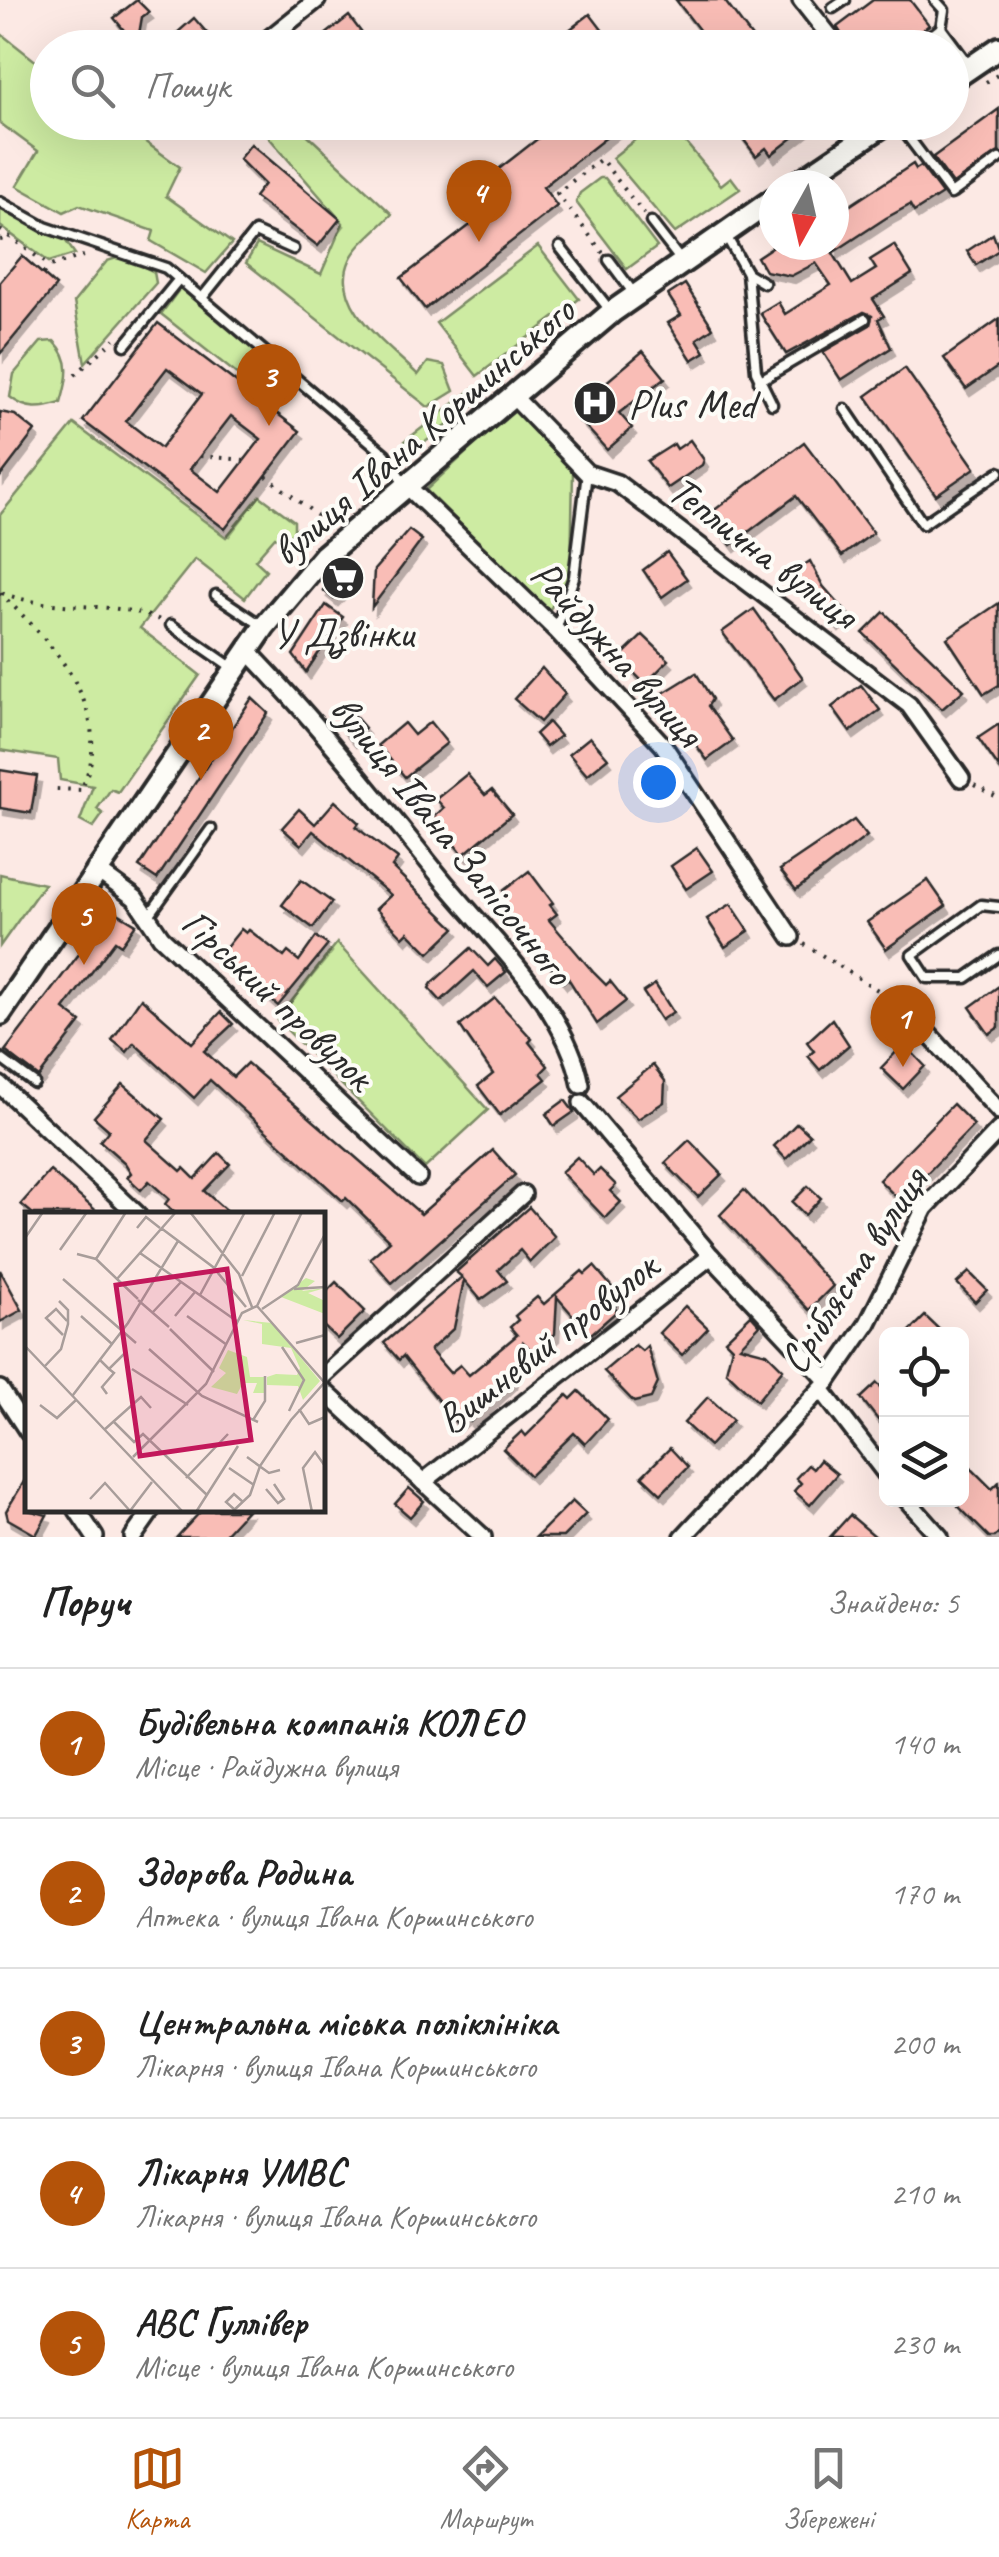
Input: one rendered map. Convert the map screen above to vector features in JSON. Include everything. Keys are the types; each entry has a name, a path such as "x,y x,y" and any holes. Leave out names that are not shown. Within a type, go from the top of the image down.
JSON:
{"street":[{"path":"278,30 316,0"},
{"path":"802,0 824,30"},
{"path":"970,67 999,48"},
{"path":"817,170 861,140"},
{"name":"вулиця Івана Коршинського","path":"0,1014 95,869 264,626 329,550 404,483 612,312 759,209"},
{"name":"Теплична вулиця","path":"512,395 587,473 617,482 909,705 961,778"},
{"name":"Райдужна вулиця","path":"404,483 556,630 663,745 791,937"},
{"name":"вулиця Івана Запісочного","path":"247,650 304,710 536,995 571,1048 581,1085"},
{"name":"Гірський провулок","path":"95,869 135,898 146,921 418,1177"},
{"path":"901,1004 999,1111"},
{"path":"0,1085 135,1212"},
{"path":"582,1103 825,1385 879,1464"},
{"name":"Срібляста вулиця","path":"683,1537 825,1385 868,1323 926,1208 999,1130"},
{"path":"325,1374 523,1194"},
{"name":"Вишневий провулок","path":"424,1482 711,1256"},
{"path":"0,1389 25,1427"},
{"path":"325,1392 483,1537"},
{"path":"914,1507 940,1537"},
{"path":"78,1512 95,1537"},
{"path":"132,1537 151,1512"}],"lane":[{"path":"833,8 845,0"},
{"path":"935,0 944,10 939,30"},
{"path":"910,140 951,194 999,159"},
{"path":"0,202 45,227 166,268 384,454 404,483"},
{"path":"651,222 682,262"},
{"path":"202,298 255,232 292,249"},
{"path":"724,232 747,273 759,382 772,404"},
{"path":"560,247 612,312"},
{"path":"609,260 635,295"},
{"path":"747,273 764,282"},
{"path":"125,345 179,279"},
{"path":"759,382 865,319"},
{"path":"845,410 923,524 999,472"},
{"path":"556,630 574,577 587,473"},
{"path":"216,595 264,626"},
{"path":"171,625 235,669"},
{"path":"146,921 211,829"},
{"path":"999,907 980,905 912,954 928,978 966,978 999,955"},
{"path":"0,1058 34,1083"}],"path":[{"path":"609,260 557,193 602,159 651,222"},
{"path":"0,230 50,266"},
{"path":"0,240 11,238"},
{"path":"43,274 50,266 92,254"},
{"path":"75,376 113,338 125,345"},
{"path":"200,456 245,460"},
{"path":"266,476 318,516"},
{"path":"0,593 35,606 138,609 171,625"},
{"path":"0,593 48,640 83,697 92,751 82,790 56,789"},
{"path":"961,778 999,798"},
{"path":"791,937 901,1004"}],"green space":[{"path":"0,33 30,57 30,140 143,140 180,167 166,196 232,243 206,273 151,241 154,231 79,205 64,212 17,186 38,151 0,123"},
{"path":"271,140 313,140 392,214 353,254 346,277 348,293 366,324 418,375 428,362 444,365 454,391 428,407 246,263 257,244 321,274 343,223"},
{"path":"635,140 684,140 721,185 731,177 740,189 675,233 612,158"},
{"path":"605,178 657,247 627,269 576,202 580,193"},
{"path":"0,209 65,240 75,254 49,262 0,226"},
{"path":"538,246 579,299 477,376 436,323"},
{"path":"123,256 154,272 156,283 85,363 74,302 107,261"},
{"path":"181,287 267,359 248,383 161,314"},
{"path":"54,341 66,363 61,403 34,408 16,402 10,397 14,374 41,342"},
{"path":"474,388 477,403 412,452 405,441"},
{"path":"513,409 573,472 571,572 549,611 426,490"},
{"path":"74,424 226,537 260,496 294,521 294,532 284,541 275,537 255,560 266,570 245,598 195,559 140,628 200,675 118,792 111,789 97,809 103,814 93,828 80,821 93,786 60,780 58,759 0,750 0,515"},
{"path":"0,874 44,884 0,946"},
{"path":"337,943 488,1110 425,1168 277,1020"}],"building":[{"path":"137,0 149,12 142,17 140,30 124,30 114,18"},
{"path":"676,0 724,0 746,30 699,30"},
{"path":"873,0 910,0 929,25 923,30 837,27"},
{"path":"590,14 602,30 569,30"},
{"path":"349,16 360,30 331,30"},
{"path":"194,18 204,30 180,30"},
{"path":"999,109 999,152 953,184 933,157 956,140 969,140 969,131"},
{"path":"536,140 603,140 543,187 557,206 425,309 401,278 503,200 486,179"},
{"path":"744,140 790,140 771,155 766,148 756,156"},
{"path":"251,144 340,219 318,246 254,197 264,184 239,159"},
{"path":"913,164 916,169 921,166 942,194 914,212 910,205 849,242 849,206"},
{"path":"993,234 999,250 976,265 967,251"},
{"path":"894,245 912,274 873,299 884,316 878,319 891,348 841,380 823,352 870,325 872,316 864,312 786,354 760,313 778,302 785,314 831,285 816,263 791,276 765,271 757,257 837,260 852,284 876,269 870,260"},
{"path":"22,256 56,286 0,354 0,282"},
{"path":"685,284 713,328 697,339 705,352 692,360 668,323 681,315 668,295"},
{"path":"999,319 999,366 966,389 944,358"},
{"path":"158,323 300,431 225,529 83,421","holes":["167,368 202,394 161,448 126,421","231,416 261,439 220,492 190,469"]},
{"path":"643,351 665,378 619,413 632,428 607,450 572,411"},
{"path":"905,368 975,468 936,495 866,396"},
{"path":"0,412 15,415 35,431 0,477"},
{"path":"690,440 704,460 702,465 668,488 647,461 674,444 677,449"},
{"path":"804,442 873,533 842,556 796,496 731,545 708,515"},
{"path":"409,530 422,540 372,607 374,570"},
{"path":"667,552 687,579 662,597 643,570"},
{"path":"810,561 823,586 848,614 835,625 792,573"},
{"path":"341,570 352,580 334,599 323,590"},
{"path":"999,603 999,685 984,694 947,638"},
{"path":"326,605 343,617 306,672 293,655"},
{"path":"754,609 803,678 774,700 722,632"},
{"path":"884,612 964,690 942,709 863,633"},
{"path":"643,635 669,660 645,684 619,658"},
{"path":"542,668 565,694 540,722 514,699"},
{"path":"696,673 712,699 708,706 733,741 707,760 660,695"},
{"path":"861,685 880,710 850,732 832,707"},
{"path":"252,698 268,713 157,879 139,867"},
{"path":"353,714 365,728 352,740 340,726"},
{"path":"430,722 447,743 405,777 378,745 404,723 414,735"},
{"path":"548,722 560,736 546,747 535,734"},
{"path":"999,724 999,768 978,738"},
{"path":"590,737 608,758 587,775 569,754"},
{"path":"0,770 37,776 31,813 0,808"},
{"path":"467,774 485,795 492,790 512,814 463,855 433,818 444,808 436,799"},
{"path":"335,801 359,823 356,827 398,859 392,867 455,928 429,953 408,932 403,937 376,909 391,895 313,831 301,845 282,828 299,809 315,824"},
{"path":"854,820 867,836 796,890 780,870"},
{"path":"697,848 713,871 686,889 671,866"},
{"path":"529,871 553,903 550,905 557,914 549,920 594,973 606,985 610,981 626,1001 597,1024 568,978 563,982 500,900 506,895 503,891"},
{"path":"301,880 332,902 313,928 282,905"},
{"path":"928,880 946,906 886,949 867,922"},
{"path":"96,900 136,924 121,945 115,941 64,1009 81,1022 39,1077 5,1051 102,924"},
{"path":"731,904 749,931 725,947 707,919"},
{"path":"241,929 246,933 249,930 284,957 288,952 299,961 316,937 328,945 278,1006 220,955"},
{"path":"471,948 488,966 495,959 506,972 488,987 474,971 441,1001 429,988"},
{"path":"655,984 673,1012 661,1020 643,992"},
{"path":"999,986 999,1027 989,1034 970,1007"},
{"path":"141,998 192,1043 221,1012 233,1024 204,1051 233,1077 247,1063 421,1214 493,1150 515,1175 392,1283 370,1258 390,1241 346,1198 343,1201 210,1080 194,1098 134,1043 127,1052 112,1040"},
{"path":"495,998 532,1039 529,1042 548,1066 541,1073 546,1079 500,1115 478,1086 493,1074 460,1026"},
{"path":"832,1019 849,1045 820,1070 808,1056 814,1051 807,1042"},
{"path":"904,1044 925,1066 903,1089 881,1068"},
{"path":"653,1065 665,1081 664,1102 638,1119 615,1096"},
{"path":"123,1084 164,1119 146,1140 181,1171 184,1168 195,1179 219,1153 230,1164 204,1191 228,1212 174,1212 165,1204 169,1199 149,1181 141,1190 127,1177 131,1173 125,1163 100,1141 109,1130 94,1117"},
{"path":"565,1100 574,1112 554,1126 546,1114"},
{"path":"953,1104 974,1125 900,1201 879,1180"},
{"path":"797,1123 810,1135 786,1159 774,1146"},
{"path":"689,1140 722,1174 698,1197 665,1163"},
{"path":"577,1157 594,1175 600,1169 616,1185 610,1191 621,1202 605,1218 561,1172"},
{"path":"50,1171 98,1212 31,1212 21,1204"},
{"path":"808,1186 821,1198 805,1215 792,1202"},
{"path":"744,1190 833,1286 809,1310 720,1215"},
{"path":"529,1207 555,1237 530,1262 520,1250 498,1270 507,1281 481,1300 464,1280 454,1328 430,1350 450,1373 460,1365 469,1375 517,1335 510,1327 518,1320 515,1316 537,1297 544,1304 582,1271 585,1274 594,1266 622,1299 614,1307 617,1311 590,1335 557,1297 555,1334 534,1353 523,1342 513,1381 470,1422 465,1417 457,1424 403,1356 399,1360 384,1343 462,1277 456,1272"},
{"path":"0,1270 22,1310 0,1322"},
{"path":"969,1272 987,1290 975,1302 957,1283"},
{"path":"336,1282 365,1311 337,1339 325,1328 325,1293"},
{"path":"685,1306 708,1328 682,1355 659,1333"},
{"path":"751,1315 760,1325 740,1346 767,1353 783,1369 757,1401 726,1371 732,1347 725,1340"},
{"path":"925,1316 937,1327 914,1327"},
{"path":"635,1345 642,1351 647,1346 658,1383 651,1398 634,1402 604,1371"},
{"path":"879,1385 879,1421 861,1398"},
{"path":"579,1391 608,1419 585,1444 574,1433 530,1476 503,1449 522,1431 526,1436 567,1395 571,1399"},
{"path":"708,1397 733,1420 709,1446 684,1423"},
{"path":"670,1448 688,1467 661,1494 642,1476"},
{"path":"820,1460 837,1474 810,1505 794,1491 801,1483 796,1478 808,1465 813,1469"},
{"path":"969,1466 992,1489 999,1482 999,1533 989,1537 959,1507 969,1507"},
{"path":"25,1480 25,1512 47,1515 36,1535 8,1519 6,1511"},
{"path":"409,1488 424,1501 410,1517 395,1504"},
{"path":"572,1501 586,1514 563,1537 536,1537"},
{"path":"200,1512 245,1512 222,1537 177,1537"},
{"path":"850,1515 876,1537 830,1537"}],"place":[{"name":"Лікарня УМВС","path":"479,242"},
{"name":"Plus Med","path":"595,403"},
{"name":"Центральна міська поліклініка","path":"269,426"},
{"name":"У Дзвінки","path":"343,578"},
{"name":"Здорова Родина","path":"201,780"},
{"name":"АВС Гуллівер","path":"84,965"},
{"name":"Будівельна компанія КОЛЕО","path":"903,1067"}]}
